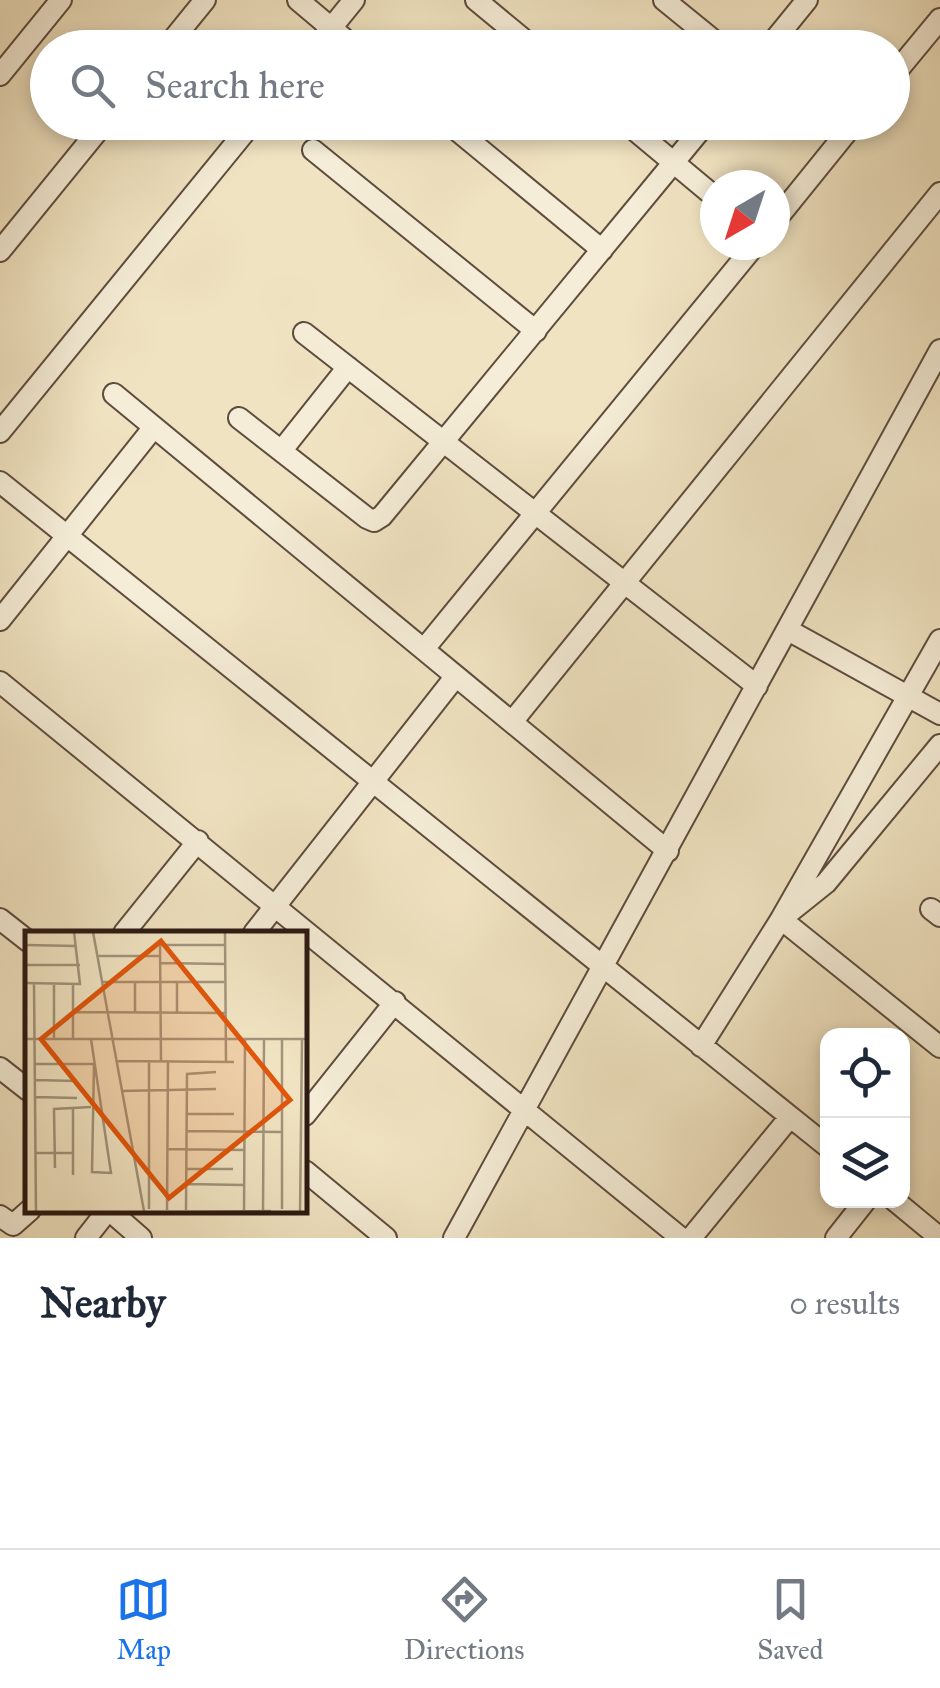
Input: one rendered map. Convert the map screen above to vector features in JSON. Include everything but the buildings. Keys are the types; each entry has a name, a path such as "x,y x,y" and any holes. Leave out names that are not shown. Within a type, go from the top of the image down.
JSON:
{"street":[{"path":"37,30 61,0"},
{"path":"180,30 204,0"},
{"path":"298,0 333,30"},
{"path":"331,28 354,0"},
{"path":"476,0 512,30"},
{"path":"664,0 701,30"},
{"path":"782,30 806,0"},
{"path":"910,55 940,19"},
{"path":"0,75 30,38"},
{"path":"0,250 89,140"},
{"path":"0,432 239,140"},
{"path":"468,140 602,250"},
{"path":"647,140 700,184"},
{"path":"239,418 374,521 445,443 693,140"},
{"path":"790,202 840,140"},
{"path":"313,150 536,331"},
{"path":"512,722 940,193"},
{"path":"424,650 743,260"},
{"path":"304,333 757,686"},
{"path":"454,1238 940,350"},
{"path":"282,450 348,367"},
{"path":"114,394 668,851"},
{"path":"0,620 154,427"},
{"path":"0,482 820,1141"},
{"path":"788,630 940,714"},
{"path":"701,1046 781,919 940,640"},
{"path":"256,931 456,676"},
{"path":"0,682 277,904 681,1238"},
{"path":"781,919 826,884 940,745"},
{"path":"126,931 198,841"},
{"path":"0,919 25,939"},
{"path":"781,919 940,1047"},
{"path":"308,1110 395,1002"},
{"path":"0,1068 25,1088"},
{"path":"691,1238 790,1117"},
{"path":"308,1173 386,1238"},
{"path":"836,1238 860,1208"},
{"path":"904,1208 940,1238"},
{"path":"0,1216 13,1225 27,1213"},
{"path":"86,1238 106,1213"},
{"path":"112,1213 142,1238"}]}
